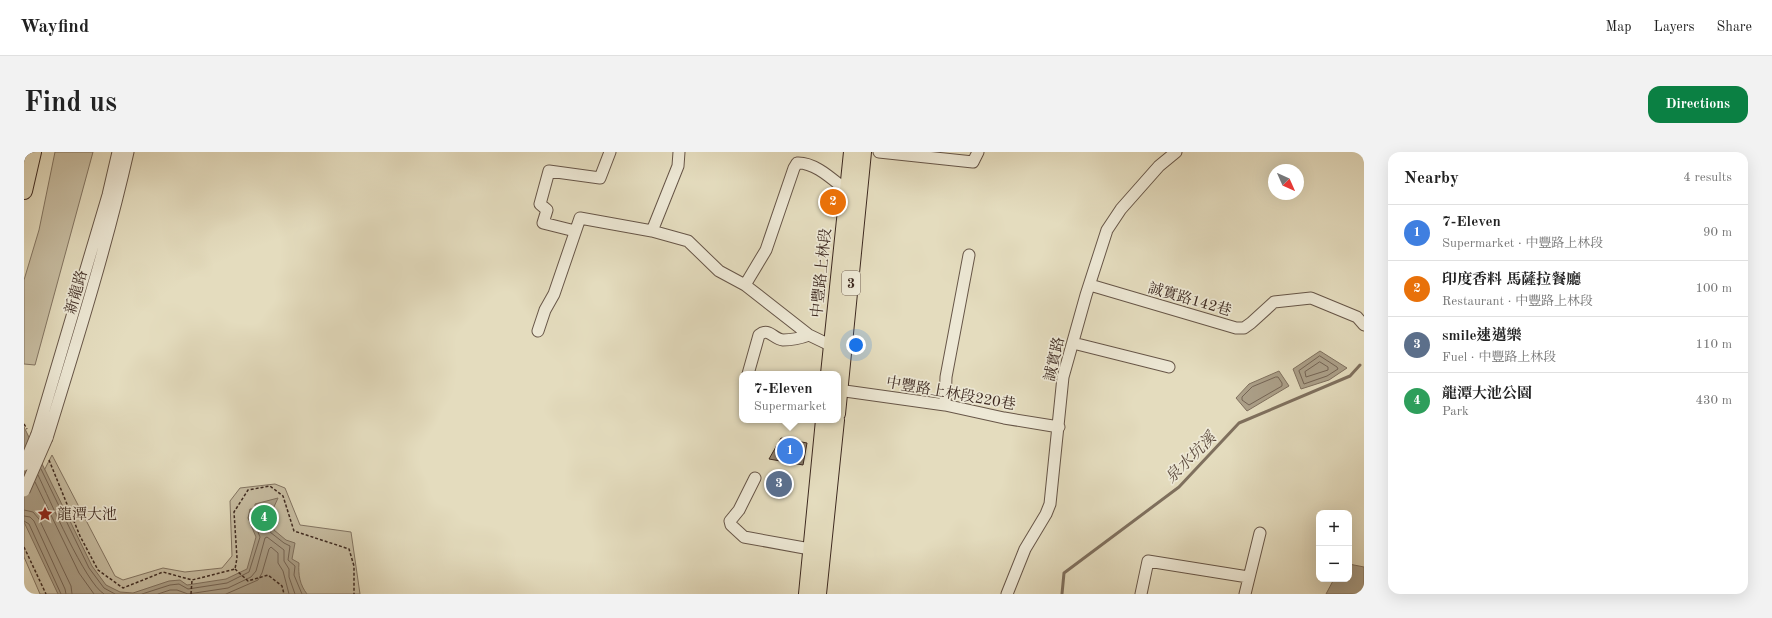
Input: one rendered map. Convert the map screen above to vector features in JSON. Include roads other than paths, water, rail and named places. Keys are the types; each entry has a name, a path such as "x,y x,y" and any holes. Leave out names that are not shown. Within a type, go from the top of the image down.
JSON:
{"highway":[{"path":"24,191 33,152"}],"main road":[{"name":"中豐路上林段","path":"828,371 851,152"},
{"name":"中豐路上林段","path":"841,377 845,352 864,152"},
{"path":"806,594 823,423"},
{"path":"819,594 837,423"}],"street":[{"name":"新龍路","path":"37,434 108,195 118,152"},
{"name":"新龍路","path":"37,434 88,306 118,197 128,152"},
{"path":"575,231 543,223 547,210 540,204 549,171 600,178 610,152"},
{"path":"652,231 678,166 679,152"},
{"path":"879,152 973,162 978,152"},
{"name":"誠實路","path":"1007,594 1025,549 1046,514 1050,504 1063,377 1107,230 1121,209 1159,166 1176,152"},
{"path":"745,285 766,250 797,163 803,163 820,170 846,190"},
{"path":"538,331 545,310 554,294 580,218 652,231 688,241 719,271 745,285 809,335 845,352"},
{"path":"945,405 946,377 969,255"},
{"name":"誠實路142巷","path":"1090,285 1236,328 1244,328 1274,302 1311,298 1357,317 1364,325"},
{"path":"749,371 760,335 763,332 769,332 778,339 784,340 809,335"},
{"path":"1073,343 1169,367"},
{"name":"中豐路上林段220巷","path":"841,390 945,405 1004,418 1059,427"},
{"path":"24,465 37,434"},
{"path":"24,491 37,434"},
{"path":"755,478 739,510 730,521 731,525 744,537 810,550"},
{"path":"1245,594 1260,533"},
{"path":"1141,594 1148,561 1248,577"}],"water":[{"path":"1320,351 1347,368 1329,380 1301,389 1293,369"},
{"path":"1279,371 1289,386 1247,411 1236,398 1249,384"},
{"name":"龍潭大池","path":"24,427 92,566 106,585 120,592 133,593 169,581 180,580 187,585 226,579 247,569 256,537 248,518 250,509 255,509 255,504 278,498 273,509 274,530 286,540 295,543 292,559 299,563 300,580 307,594 58,594 24,522"},
{"path":"1352,565 1364,567 1364,594 1326,594 1332,582 1352,582"}],"waterway":[{"name":"泉水坑溪","path":"1062,594 1064,573 1179,487 1239,423 1350,376 1360,365"}],"place":[{"name":"印度香料 馬薩拉餐廳","path":"833,202"},
{"name":"7-Eleven","path":"790,451"},
{"name":"smile速邁樂","path":"779,484"},
{"name":"龍潭大池","path":"45,514"},
{"name":"龍潭大池公園","path":"264,518"}]}
